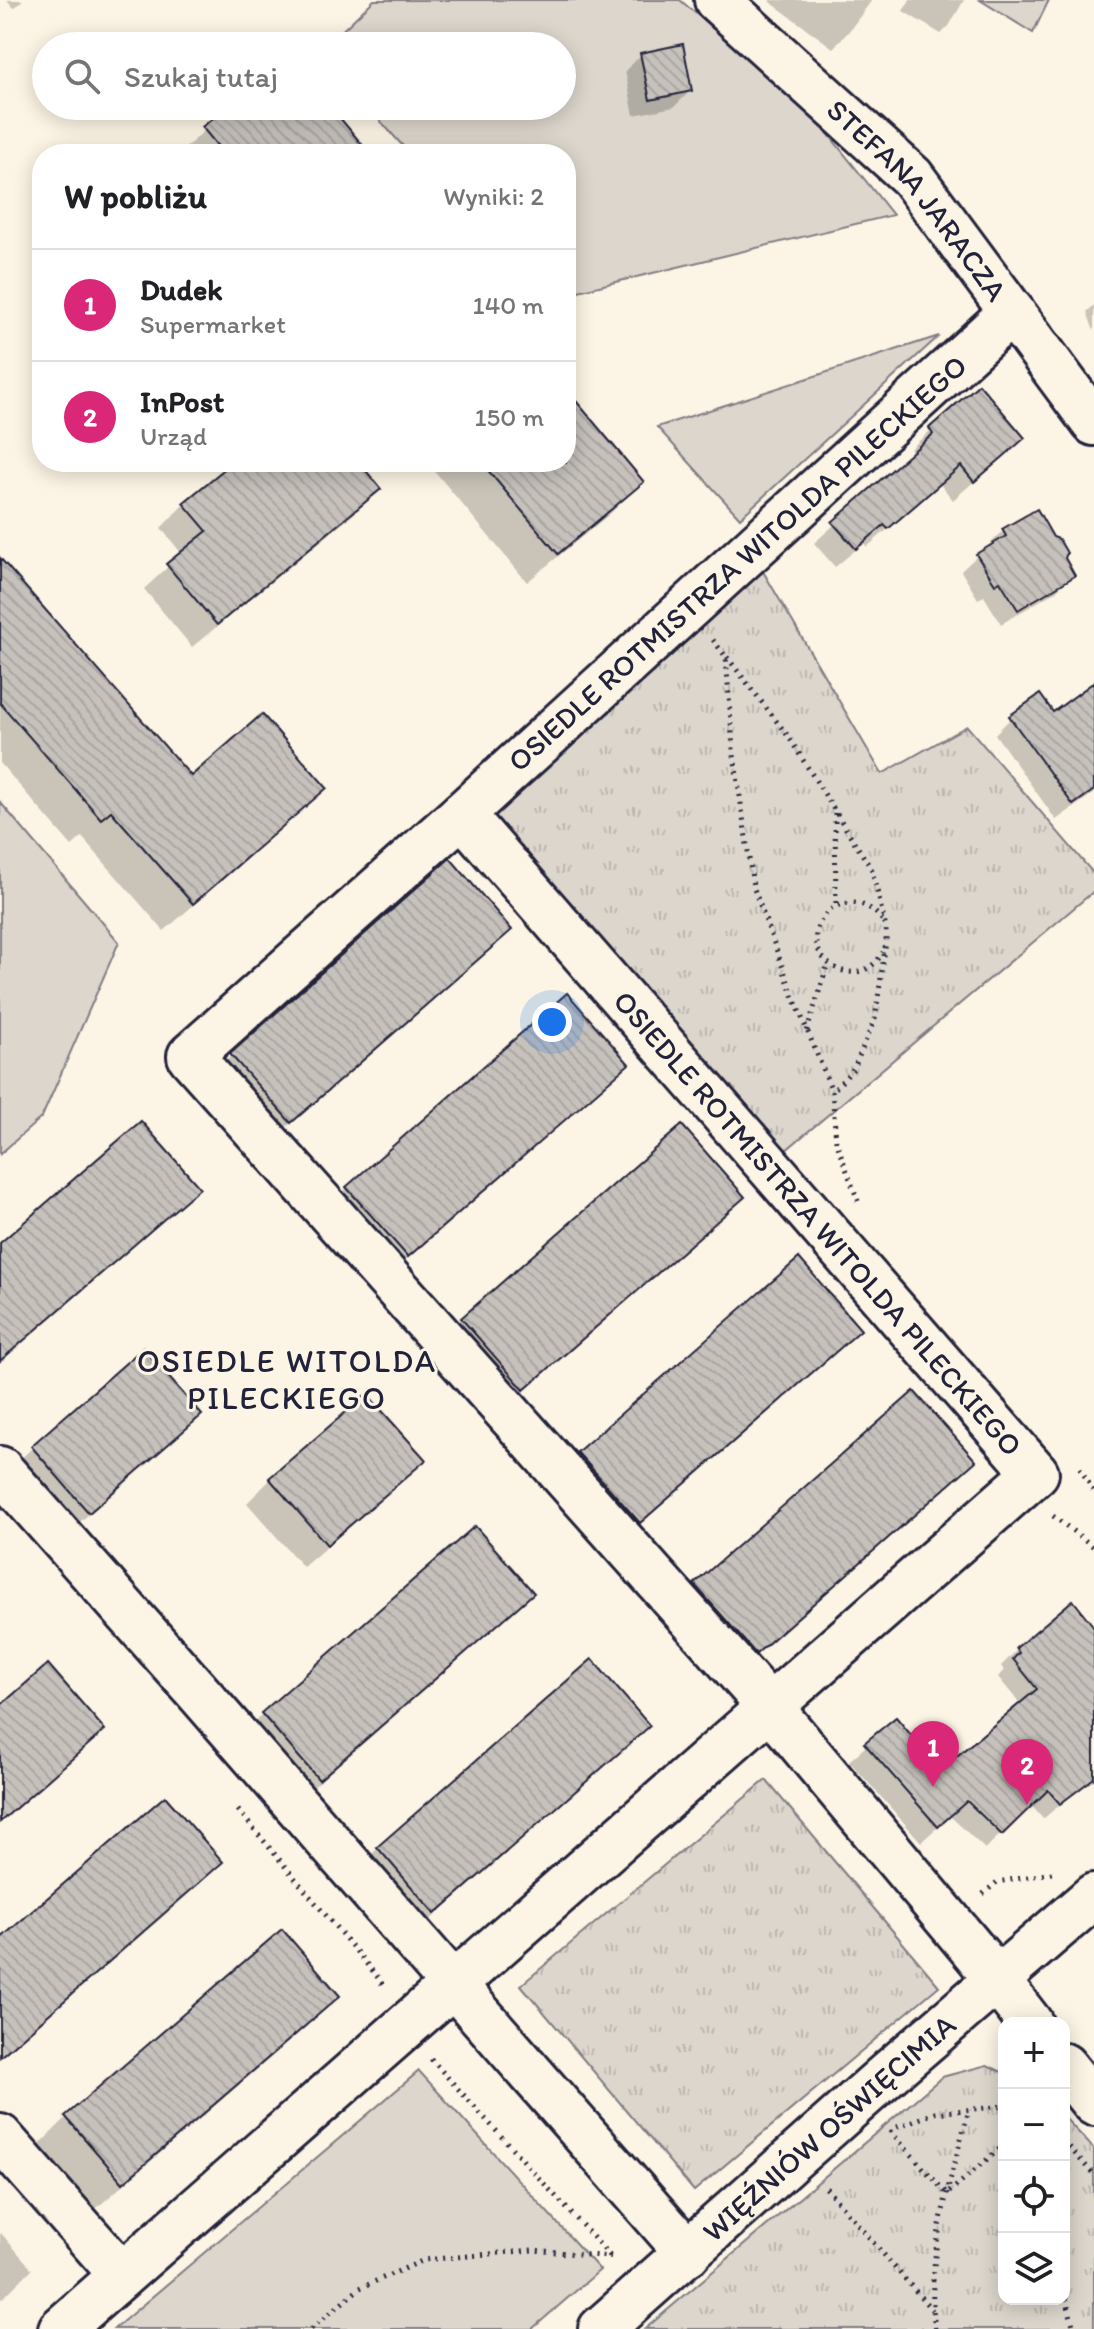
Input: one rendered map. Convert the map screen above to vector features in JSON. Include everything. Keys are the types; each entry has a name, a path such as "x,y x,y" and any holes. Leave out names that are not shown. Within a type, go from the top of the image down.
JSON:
{"street":[{"name":"STEFANA JARACZA","path":"717,0 912,177 1094,423"},
{"name":"OSIEDLE ROTMISTRZA WITOLDA PILECKIEGO","path":"1012,312 462,814 190,1056 770,1707 1025,2017"},
{"name":"OSIEDLE ROTMISTRZA WITOLDA PILECKIEGO","path":"61,2329 1036,1473 462,814"},
{"path":"0,1469 688,2253"},
{"name":"WIĘŹNIÓW OŚWIĘCIMIA","path":"601,2329 997,1981 1080,1884"},
{"path":"1070,2073 1094,2103"},
{"path":"0,2137 122,2275"}],"path":[{"path":"688,608 788,736 872,870 886,928 875,1019 854,1068 832,1091"},
{"path":"726,657 733,748 753,886 832,1091 836,1141 861,1208"},
{"path":"835,812 836,907"},
{"path":"886,928 880,916 869,907 856,903 836,907 821,920 817,947 828,963 847,972 860,971 873,965 882,955 886,942"},
{"path":"807,1032 828,963"},
{"path":"1076,1464 1094,1492"},
{"path":"950,1922 997,1882 1080,1884"},
{"path":"878,2139 889,2130 935,2113 998,2107"},
{"path":"935,2329 933,2311 938,2230 969,2109"},
{"path":"889,2130 947,2194"},
{"path":"1070,2148 1094,2175"},
{"path":"947,2194 998,2150"},
{"path":"824,2186 933,2311"},
{"path":"311,2329 360,2288 424,2260 533,2250 621,2257"},
{"path":"1068,2305 1074,2329"}],"green space":[{"path":"374,0 680,0 809,110 893,215 576,292 576,144 401,144 380,120 576,120 576,32 341,32"},
{"path":"980,0 1049,0 1033,33"},
{"path":"939,336 740,518 657,427"},
{"path":"761,568 882,774 967,726 1094,874 1094,891 779,1156 484,819"},
{"path":"0,802 119,942 42,1117 0,1154"},
{"path":"766,1780 939,1986 694,2191 521,1985"},
{"path":"987,2065 998,2070 998,2305 1070,2305 1070,2123 1094,2149 1094,2329 645,2329 942,2077"},
{"path":"419,2071 600,2270 532,2329 114,2329"}],"building":[{"path":"683,44 692,91 650,100 640,53"},
{"path":"211,120 342,120 362,144 216,144 202,127"},
{"path":"979,384 1025,438 974,482 961,466 888,529 884,525 856,549 832,522 933,434 929,428"},
{"path":"576,401 644,482 558,554 489,472 576,472"},
{"path":"221,472 367,472 381,489 217,625 166,564 207,531 183,503"},
{"path":"1037,509 1053,537 1059,539 1067,553 1065,558 1075,576 1018,610 1000,581 995,584 976,554 1006,536 1002,529"},
{"path":"0,558 191,776 262,714 327,788 193,904 111,811 101,819 0,703"},
{"path":"1094,682 1094,790 1073,805 1009,716 1040,694 1053,712"},
{"path":"450,858 512,930 291,1123 230,1054"},
{"path":"567,993 629,1064 408,1257 346,1187"},
{"path":"141,1121 200,1188 0,1361 0,1243"},
{"path":"682,1125 745,1197 524,1390 461,1318"},
{"path":"799,1258 861,1330 640,1523 577,1452"},
{"path":"143,1348 202,1415 89,1513 31,1446"},
{"path":"914,1391 976,1461 756,1654 694,1584"},
{"path":"367,1394 426,1460 327,1545 269,1478"},
{"path":"475,1526 534,1593 319,1780 261,1713"},
{"path":"1073,1600 1094,1627 1094,1778 1060,1804 1048,1790 1002,1835 967,1801 938,1827 864,1743 896,1717 940,1770 1037,1689 1013,1659 1019,1653 1016,1648"},
{"path":"592,1659 650,1726 435,1914 377,1847"},
{"path":"48,1664 105,1730 0,1822 0,1706"},
{"path":"165,1796 223,1862 0,2057 0,1939"},
{"path":"282,1929 340,1996 123,2183 65,2116"}],"place":[{"name":"Dudek","path":"933,1787"},
{"name":"InPost","path":"1027,1805"}],"district":[{"name":"OSIEDLE WITOLDA PILECKIEGO","path":"287,1380"}]}
